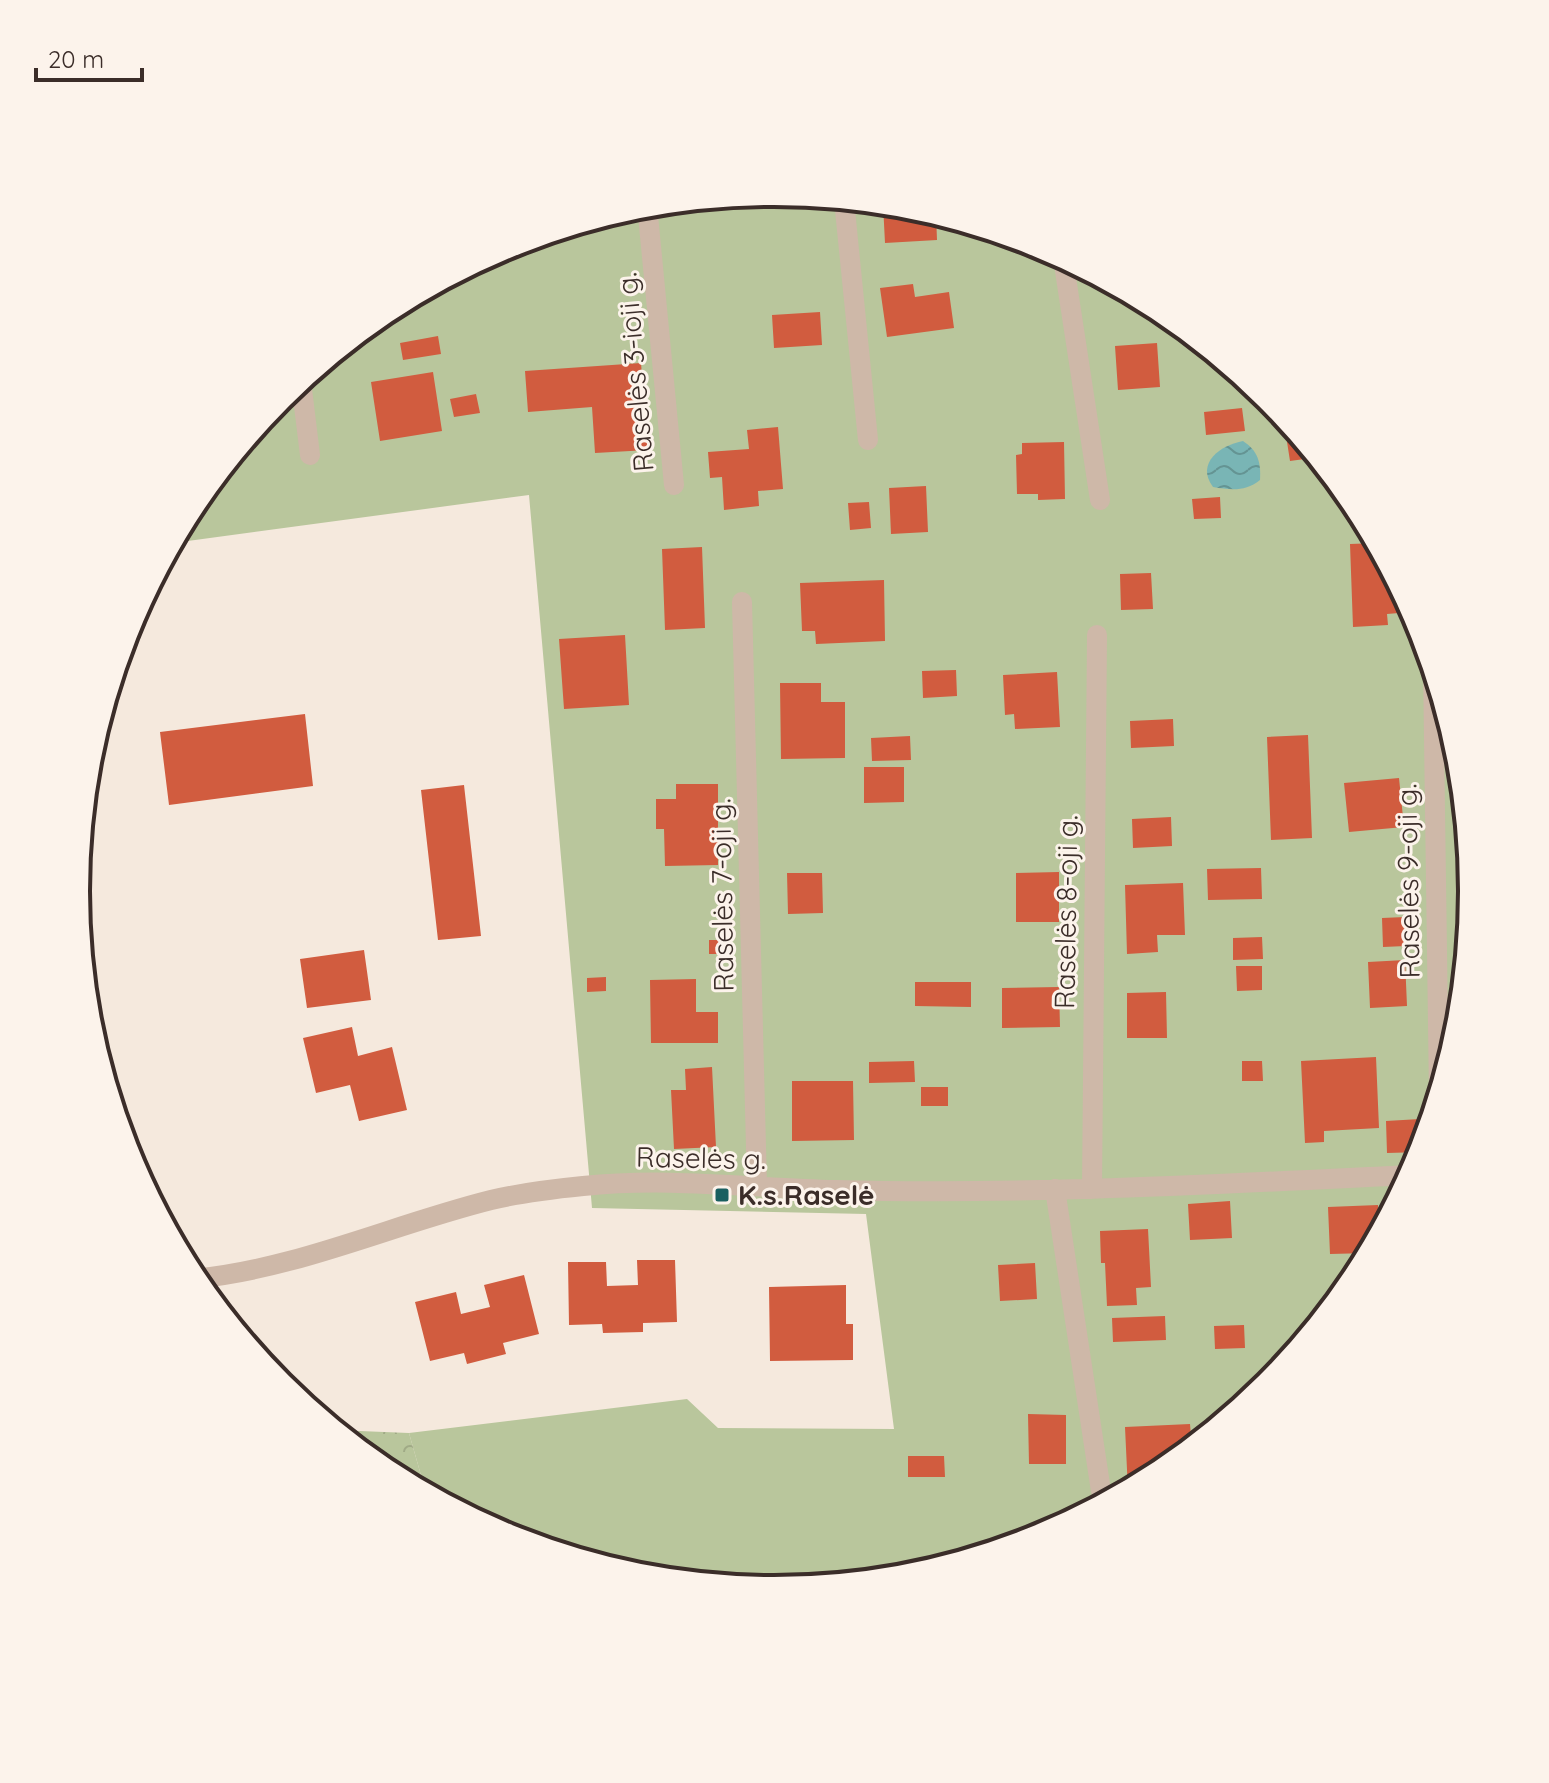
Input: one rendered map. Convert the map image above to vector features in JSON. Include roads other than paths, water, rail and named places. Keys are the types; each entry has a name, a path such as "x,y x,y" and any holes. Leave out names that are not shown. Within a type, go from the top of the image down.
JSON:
{"street":[{"path":"845,211 868,440"},
{"name":"Raselės 3-ioji g.","path":"648,219 674,485"},
{"path":"1065,273 1100,500"},
{"path":"303,395 310,455"},
{"name":"Raselės 7-oji g.","path":"742,602 757,1186"},
{"name":"Raselės 8-oji g.","path":"1092,1189 1097,635"},
{"name":"Raselės 9-oji g.","path":"1434,706 1438,1058"},
{"name":"Raselės g.","path":"209,1277 239,1274 354,1244 492,1200 598,1185 686,1181 836,1190 1092,1189 1396,1178"},
{"path":"1055,1189 1101,1492"}],"water":[{"path":"1243,441 1258,458 1260,480 1238,489 1213,487 1207,470 1213,456 1226,446"}],"place":[{"name":"K.s.Raselė","path":"722,1195"}]}
